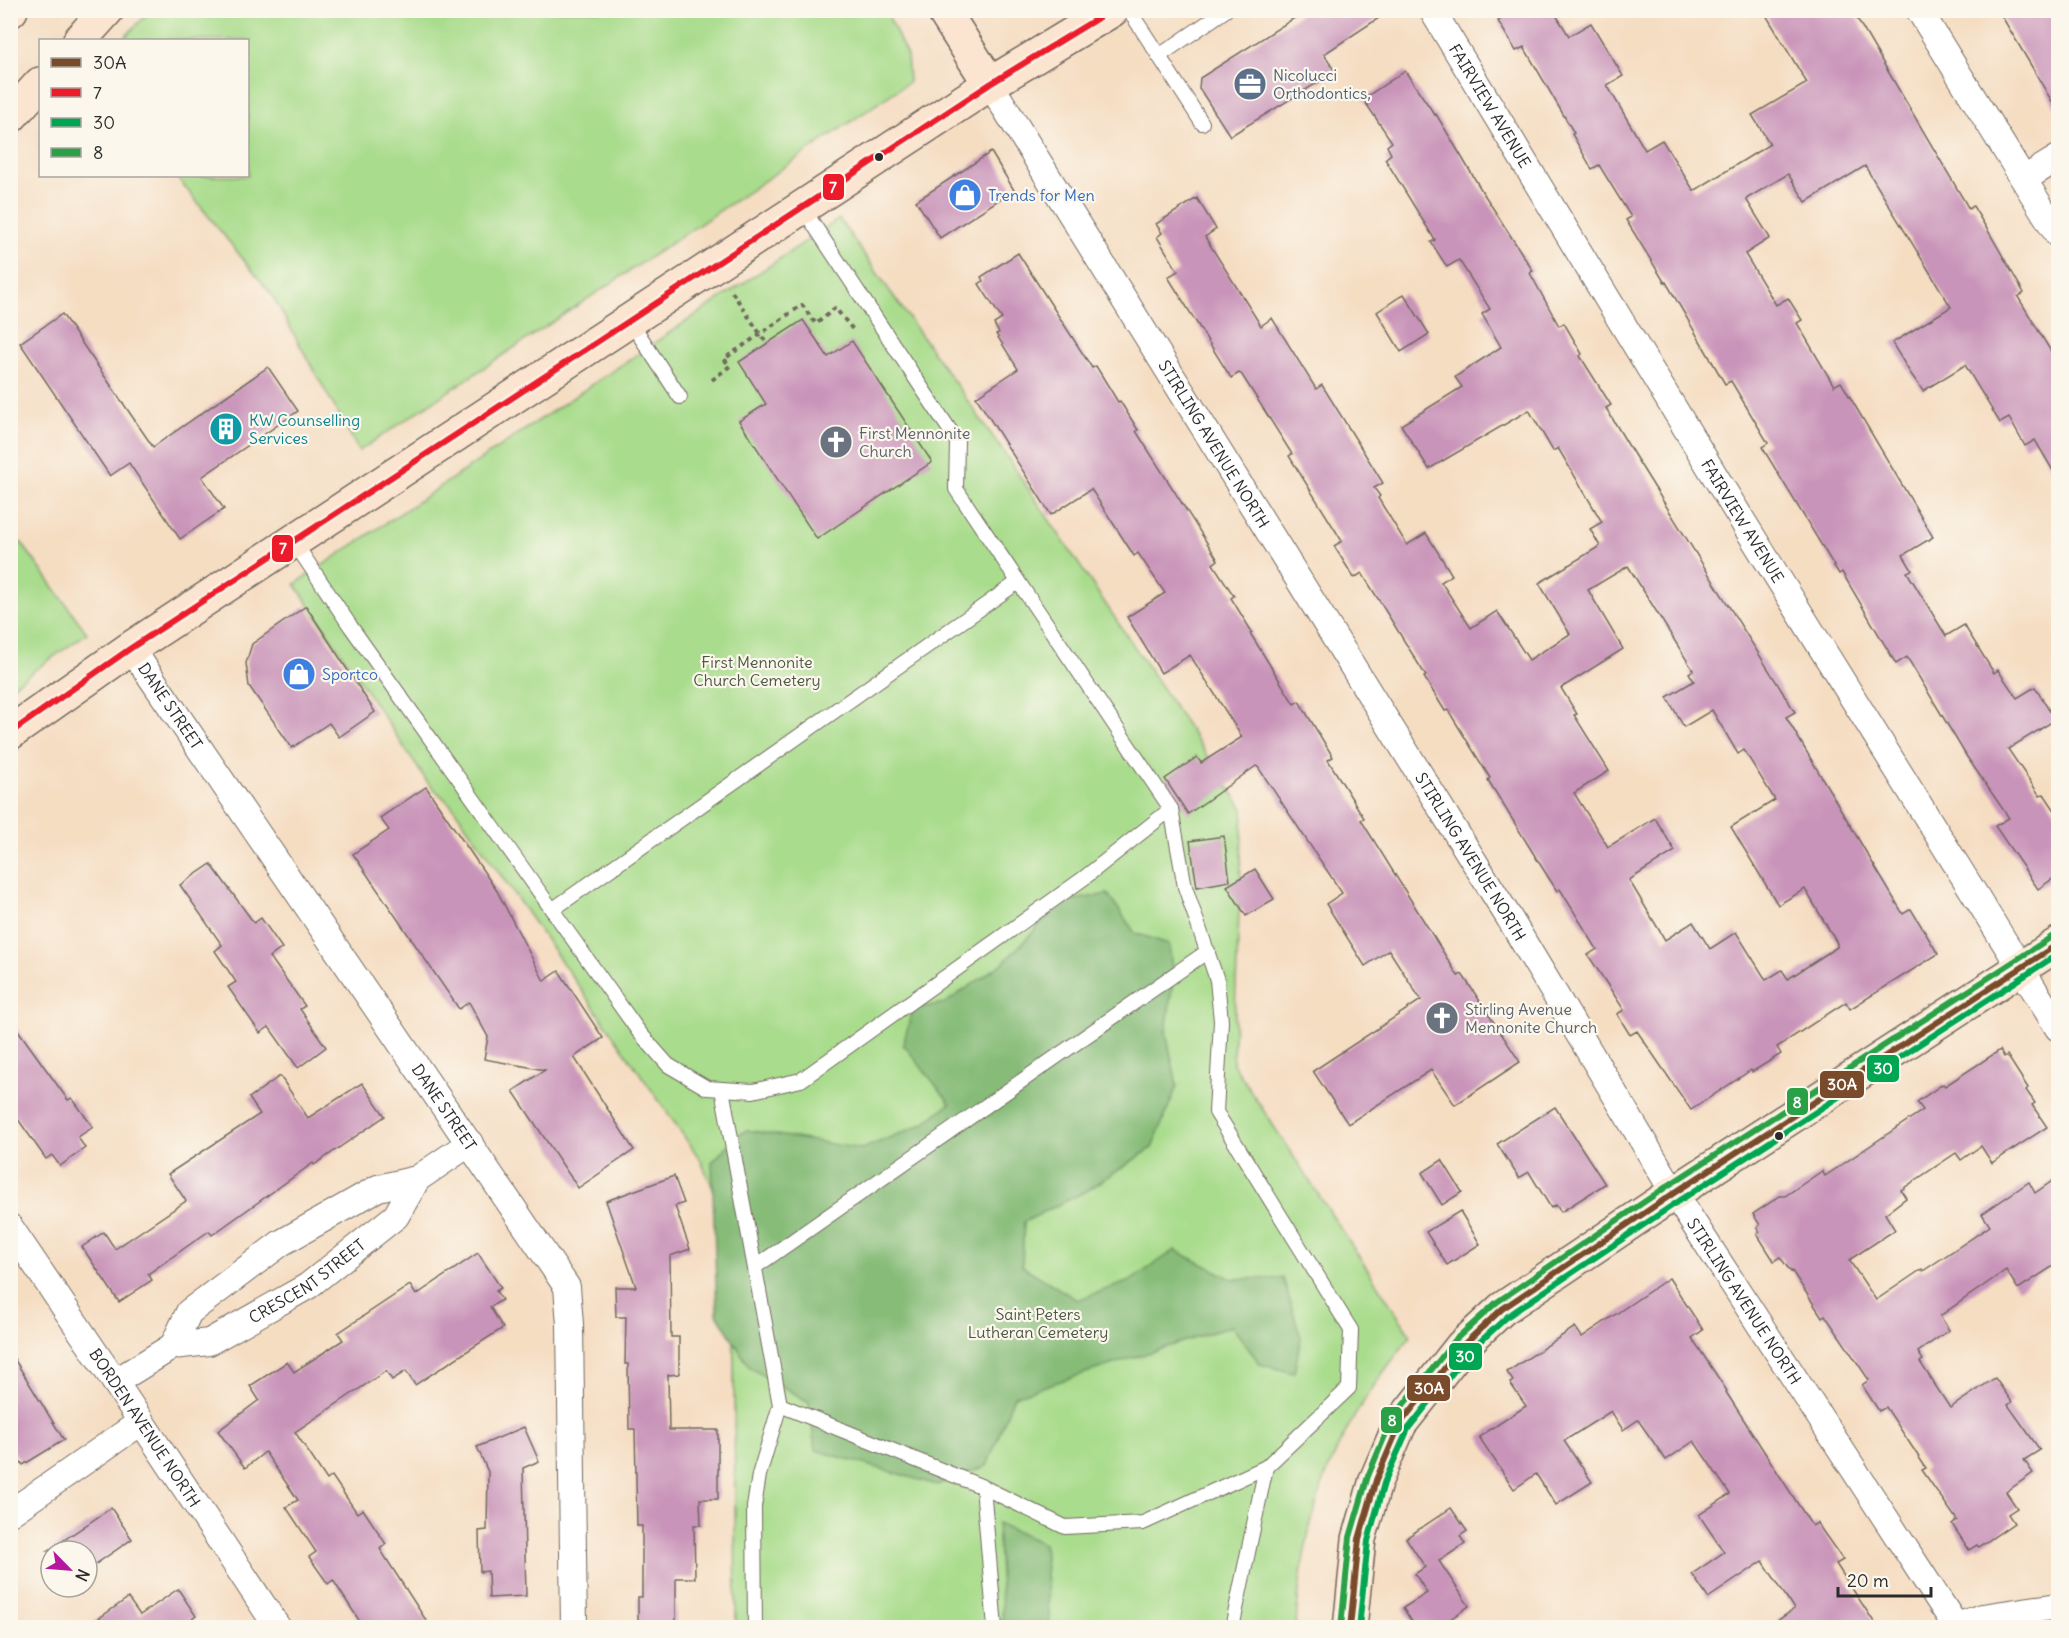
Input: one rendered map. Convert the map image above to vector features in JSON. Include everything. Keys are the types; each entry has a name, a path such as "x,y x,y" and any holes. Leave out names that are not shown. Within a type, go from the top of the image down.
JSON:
{"main road":[{"path":"81,39 107,10"},
{"path":"942,10 990,84"},
{"path":"10,733 131,648 802,207 990,84 1112,10"},
{"path":"10,117 39,85"},
{"path":"1350,1628 1359,1539 1376,1480 1400,1424 1462,1346 1502,1310 1674,1193 2058,944"}],"street":[{"name":"FAIRVIEW AVENUE","path":"1432,10 1732,504 2058,1028"},
{"path":"1919,10 2058,235"},
{"name":"STIRLING AVENUE NORTH","path":"990,84 1508,916 1674,1193 1957,1627"},
{"path":"2025,179 2058,158"},
{"name":"DANE STREET","path":"131,648 567,1287 570,1324 574,1628"},
{"name":"CRESCENT STREET","path":"173,1346 189,1312 281,1243 378,1188 417,1179 470,1143"},
{"name":"CRESCENT STREET","path":"115,1382 173,1346 209,1342 308,1286 396,1216 417,1179"},
{"name":"BORDEN AVENUE NORTH","path":"10,1227 278,1628"},
{"path":"10,1513 141,1422"},
{"path":"1957,1627 1982,1617 2058,1606"}],"lane":[{"path":"1129,10 1202,123"},
{"path":"1159,56 1226,10"},
{"path":"780,1405 983,1487 1065,1527 1143,1523 1266,1467 1348,1388 1351,1330 1216,1112 1221,1021 1218,980 1185,888 1171,809 956,489 957,441 802,207"},
{"path":"630,320 680,397"},
{"path":"294,542 351,627 639,1032 668,1065 708,1088 753,1091 801,1080 1084,878 1171,809"},
{"path":"552,910 1018,582"},
{"path":"755,1268 1208,951"},
{"path":"722,1089 780,1405 759,1475 754,1507 755,1628"},
{"path":"1228,1627 1266,1467"},
{"path":"983,1487 994,1628"}],"path":[{"path":"728,285 767,344"},
{"path":"712,380 730,366 724,359 802,305 816,324 835,308 861,340"}],"green space":[{"path":"151,10 886,11 907,56 909,82 359,451 272,295 177,177 249,177 249,39 123,39"},
{"path":"839,219 1003,451 1243,809 1233,1064 1411,1336 1356,1413 1323,1482 1306,1544 1296,1627 736,1627 733,1267 716,1195 700,1159 453,807 428,783 295,584"},
{"path":"21,542 87,633 11,687 11,548"},
{"name":"Saint Peters Lutheran Cemetery","path":"1108,894 1135,933 1169,944 1173,980 1166,1032 1177,1086 1152,1148 1088,1190 1024,1222 1022,1266 1077,1300 1130,1281 1175,1250 1232,1279 1283,1278 1301,1338 1294,1373 1260,1364 1232,1326 1014,1396 987,1466 937,1485 815,1450 809,1402 750,1368 717,1314 712,1162 738,1135 747,1130 862,1149 923,1124 950,1103 903,1044 913,1009 945,1003 1003,963 1062,902"},
{"path":"997,1523 1044,1544 1050,1627 1003,1627"}],"building":[{"path":"1307,10 1391,10 1324,54 1335,72 1230,136 1199,88 1200,78"},
{"path":"1516,10 1553,10 1569,36 1591,23 1623,76 1607,85 1645,150 1662,140 1694,191 1770,144 1752,115 1807,83 1763,10 1852,10 1969,209 1973,206 1990,234 2024,293 2018,297 2058,363 2058,479 2035,440 2025,446 2009,418 2000,423 1965,365 1923,391 1911,374 1892,343 1951,307 1865,166 1806,202 1788,174 1746,199 1770,238 1745,254 1776,305 1788,298 1802,320 1797,323 1834,386 1841,382 1933,537 1903,555 1912,570 1907,572 1946,636 1964,625 1994,673 1998,670 2017,698 2035,687 2055,720 2008,749 2040,796 2044,794 2058,815 2058,875 2038,889 1995,826 2009,818 1967,757 1907,657 1896,664 1842,572 1839,574 1762,447 1768,443 1731,381 1725,384 1666,282 1626,220 1631,217 1599,165 1592,169 1572,134 1574,133 1524,47 1516,51 1498,21"},
{"path":"1998,10 2058,10 2058,112 2032,67"},
{"path":"1405,71 1436,114 1533,271 1530,273 1559,326 1564,323 1582,354 1580,356 1611,405 1606,408 1633,453 1795,712 1786,717 1903,914 1911,909 1938,954 1850,1009 1846,1002 1777,1047 1781,1054 1752,1072 1751,1070 1691,1110 1637,1031 1630,1035 1617,1014 1624,1010 1588,955 1597,949 1560,889 1557,891 1538,861 1488,780 1490,778 1448,710 1445,711 1362,573 1354,578 1334,546 1342,541 1289,456 1292,454 1242,375 1239,373 1231,378 1168,277 1178,271 1157,237 1162,233 1156,224 1197,198 1216,229 1205,237 1261,326 1272,318 1316,389 1322,385 1383,483 1374,488 1407,545 1426,533 1452,575 1441,582 1471,628 1497,611 1529,660 1570,634 1539,583 1600,546 1590,529 1602,522 1558,448 1553,451 1529,410 1429,469 1401,425 1462,387 1455,377 1501,347 1482,314 1490,309 1459,260 1447,267 1431,242 1435,240 1385,159 1391,154 1387,146 1392,142 1363,99","holes":["1628,566 1693,670 1689,673 1694,681 1667,697 1684,727 1712,710 1738,754 1744,750 1775,800 1731,827 1778,905 1805,889 1837,943 1837,947 1788,979 1782,970 1766,980 1736,932 1710,949 1693,922 1665,940 1629,880 1675,851 1655,818 1608,847 1574,793 1609,771 1574,715 1577,714 1561,688 1623,649 1588,590"]},
{"name":"Trends for Men","path":"991,152 1014,190 940,238 916,201"},
{"path":"1018,253 1092,368 1096,366 1138,430 1136,431 1218,560 1213,564 1234,596 1231,598 1252,632 1250,633 1294,704 1299,701 1333,757 1328,760 1364,818 1361,820 1458,976 1462,974 1520,1062 1455,1105 1431,1070 1348,1124 1313,1071 1421,1000 1389,950 1365,966 1326,904 1342,893 1258,767 1256,766 1188,814 1165,779 1197,757 1201,763 1242,737 1190,655 1161,673 1127,617 1165,593 1138,553 1134,556 1091,489 1051,515 976,397 1018,369 996,334 999,333 994,324 1002,319 979,284 983,281 981,277"},
{"path":"1404,294 1429,334 1401,352 1377,312"},
{"name":"KW Counselling Services","path":"62,314 153,447 268,367 298,411 202,477 224,509 180,539 129,463 110,476 20,343"},
{"name":"First Mennonite Church","path":"803,320 828,357 852,341 932,462 817,539 739,421 766,404 739,362"},
{"name":"Sportco","path":"306,606 375,712 339,737 329,723 292,748 249,686 246,663 252,644"},
{"path":"426,787 497,891 544,981 559,971 603,1038 574,1057 634,1150 578,1188 513,1091 545,1070 484,1059 488,1037 469,1002 459,1009 353,854 389,830 380,818"},
{"path":"1224,836 1230,881 1197,887 1190,841"},
{"path":"211,864 254,923 261,918 282,948 270,957 305,1006 300,1009 326,1047 298,1068 269,1027 260,1033 228,987 236,982 215,951 222,945 180,885"},
{"path":"1255,869 1274,899 1246,916 1227,886"},
{"path":"10,1019 68,1100 72,1098 93,1127 78,1137 85,1148 60,1166 52,1155 46,1159 10,1108"},
{"path":"2000,1050 2004,1057 2007,1055 2028,1088 2026,1090 2035,1103 2032,1105 2047,1127 1992,1163 1981,1146 1961,1160 1956,1153 1901,1190 1906,1198 1885,1214 1895,1230 1849,1260 1876,1300 1990,1226 1982,1214 2029,1182 2035,1193 2058,1177 2058,1263 2018,1289 2006,1270 1940,1316 1949,1330 1918,1352 1923,1360 1920,1362 1950,1408 1995,1378 2012,1402 2008,1405 2040,1450 2024,1460 2033,1473 2006,1492 2017,1508 2008,1514 2014,1523 1979,1547 1977,1545 1969,1550 1952,1524 1957,1520 1922,1470 1926,1468 1886,1407 1879,1411 1862,1385 1869,1380 1825,1315 1822,1317 1792,1271 1780,1257 1774,1261 1757,1234 1760,1232 1757,1227 1760,1225 1753,1214 1822,1171 1825,1176 1923,1110 1917,1102"},
{"path":"280,1076 308,1118 362,1083 385,1116 314,1165 313,1163 212,1235 209,1231 148,1274 152,1280 119,1302 82,1247 104,1232 115,1249 186,1201 168,1174 260,1114 249,1098"},
{"path":"1555,1107 1605,1184 1561,1212 1556,1205 1551,1208 1529,1172 1519,1178 1497,1144"},
{"path":"1442,1160 1462,1192 1442,1205 1422,1173"},
{"path":"674,1176 684,1203 675,1206 690,1249 670,1256 671,1337 679,1337 679,1374 668,1375 669,1430 718,1430 718,1499 700,1499 701,1525 694,1525 695,1578 676,1578 676,1628 638,1628 638,1597 642,1597 642,1526 637,1526 635,1429 629,1429 628,1364 625,1364 626,1317 616,1317 615,1287 636,1287 606,1201"},
{"path":"1460,1211 1480,1244 1447,1265 1426,1232"},
{"path":"478,1253 501,1288 496,1291 502,1300 490,1307 503,1328 415,1385 406,1371 392,1380 386,1371 295,1432 327,1480 332,1476 357,1513 363,1509 386,1544 380,1549 431,1628 364,1628 333,1580 328,1584 309,1557 316,1552 286,1507 298,1500 265,1452 245,1468 218,1431 259,1400 250,1386 287,1362 294,1372 343,1340 338,1333 410,1285 416,1295"},
{"path":"1669,1278 1703,1330 1692,1338 1812,1526 1817,1523 1843,1560 1836,1564 1878,1628 1767,1628 1794,1609 1763,1561 1708,1598 1692,1574 1724,1552 1699,1515 1730,1494 1694,1441 1666,1460 1638,1420 1623,1430 1611,1411 1564,1441 1592,1482 1556,1505 1536,1474 1514,1489 1479,1437 1526,1406 1510,1383 1513,1381 1507,1372 1575,1327 1582,1337"},
{"path":"10,1352 64,1440 23,1465 10,1447"},
{"path":"524,1427 539,1461 523,1468 526,1596 489,1598 488,1571 480,1572 479,1531 487,1530 488,1472 477,1447"},
{"path":"111,1508 132,1539 99,1562 99,1539 66,1539"},
{"path":"1451,1508 1467,1531 1460,1536 1465,1544 1439,1561 1469,1606 1437,1628 1416,1628 1403,1608 1427,1593 1415,1574 1425,1567 1406,1538"},
{"path":"178,1589 196,1616 179,1628 85,1628 128,1598 140,1615"}],"transit line":[{"name":"7","path":"10,733 131,648 990,84 1111,10"},
{"name":"8","path":"1341,1627 1350,1537 1368,1476 1392,1419 1456,1339 1497,1302 1669,1185 2053,936"},
{"name":"30A","path":"1350,1628 1359,1539 1376,1480 1400,1424 1462,1346 1502,1309 1674,1193 2058,944"},
{"name":"30","path":"1359,1628 1368,1541 1384,1483 1408,1429 1469,1352 1508,1316 1679,1201 2058,954"}],"place":[{"name":"Nicolucci Orthodontics,","path":"1250,84"},
{"name":"Trends for Men","path":"965,195"},
{"name":"KW Counselling Services","path":"226,429"},
{"name":"First Mennonite Church","path":"836,442"},
{"name":"Sportco","path":"299,674"},
{"name":"Stirling Avenue Mennonite Church","path":"1442,1018"}],"park label":[{"name":"First Mennonite Church Cemetery","path":"757,671"}]}
